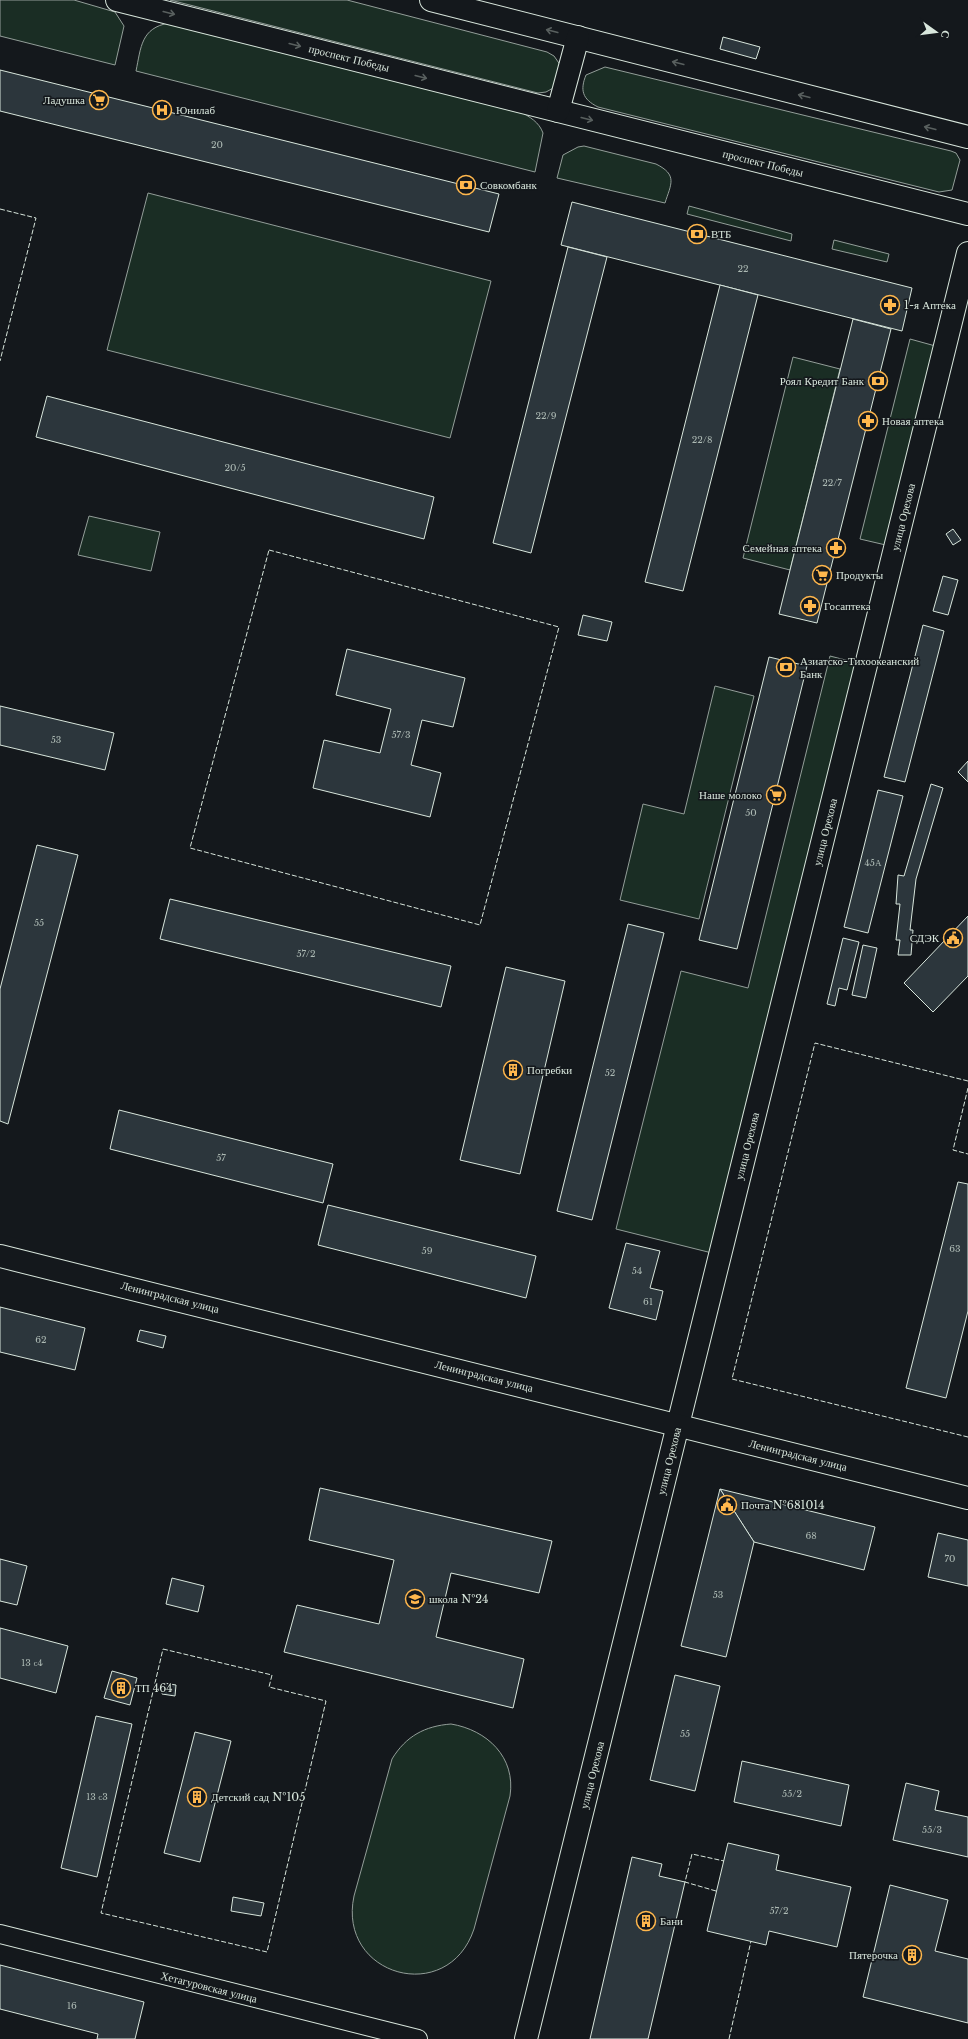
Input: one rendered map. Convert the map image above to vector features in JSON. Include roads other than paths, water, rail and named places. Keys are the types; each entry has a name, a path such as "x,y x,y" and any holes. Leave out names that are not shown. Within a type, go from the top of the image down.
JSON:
{"main road":[{"name":"проспект Победы","path":"117,0 140,3 558,111 968,214"},
{"path":"431,0 968,138"},
{"path":"558,111 578,38"},
{"name":"улица Орехова","path":"526,2039 968,253"},
{"name":"Ленинградская улица","path":"0,1256 968,1498"}],"street":[{"name":"Хетагуровская улица","path":"0,1934 418,2039"}],"place":[{"name":"Ладушка","path":"99,100"},
{"name":"Юнилаб","path":"162,110"},
{"name":"Совкомбанк","path":"466,185"},
{"name":"ВТБ","path":"697,234"},
{"name":"1-я Аптека","path":"890,305"},
{"name":"Роял Кредит Банк","path":"878,381"},
{"name":"Новая аптека","path":"868,421"},
{"name":"Семейная аптека","path":"836,548"},
{"name":"Продукты","path":"822,575"},
{"name":"Госаптека","path":"810,606"},
{"name":"Азиатско-Тихоокеанский Банк","path":"786,667"},
{"name":"Наше молоко","path":"776,795"},
{"name":"СДЭК","path":"953,938"},
{"name":"Погребки","path":"513,1070"},
{"name":"Почта №681014","path":"727,1505"},
{"name":"школа №24","path":"415,1599"},
{"name":"ТП 464","path":"121,1688"},
{"name":"Детский сад №105","path":"197,1797"},
{"name":"Бани","path":"646,1921"},
{"name":"Пятерочка","path":"912,1955"}]}
